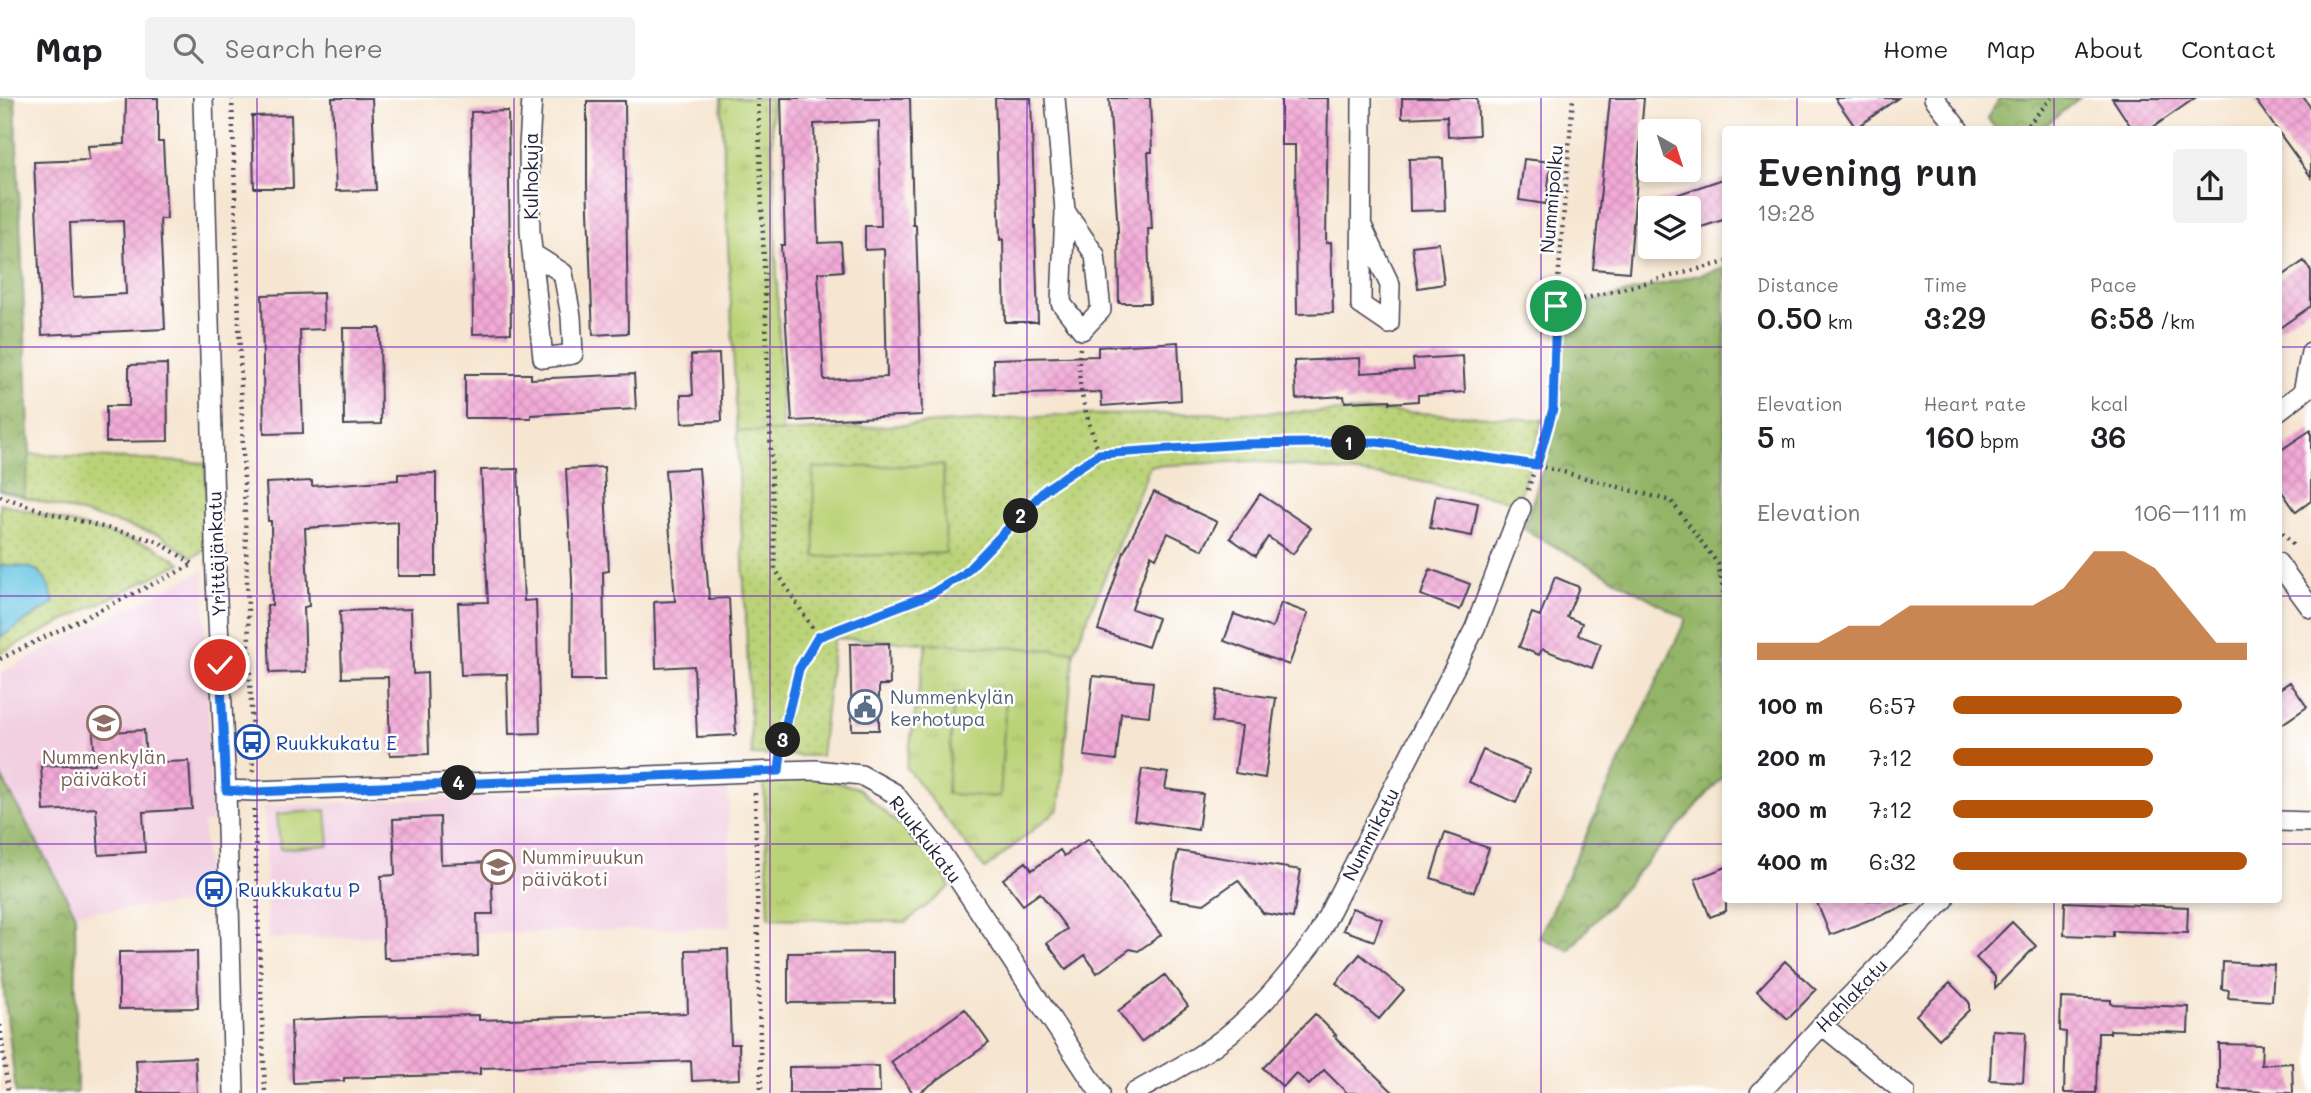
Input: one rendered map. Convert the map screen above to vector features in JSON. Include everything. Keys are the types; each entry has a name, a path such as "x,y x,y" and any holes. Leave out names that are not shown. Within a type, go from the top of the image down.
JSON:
{"street":[{"name":"Yrittäjänkatu","path":"203,98 234,1093"},
{"name":"Kulhokuja","path":"532,98 529,146 533,254 543,358 573,354 571,316 563,273 533,254"},
{"path":"1055,98 1065,211 1061,303 1082,330 1101,310 1094,256 1065,211"},
{"path":"1362,98 1363,228"},
{"path":"1934,98 1956,126"},
{"path":"2282,408 2307,389 2311,352"},
{"name":"Nummikatu","path":"1134,1093 1202,1054 1254,1012 1289,976 1317,937 1475,628 1521,508"},
{"path":"2282,568 2311,608"},
{"name":"Ruukkukatu","path":"226,790 254,792 816,770 860,775 894,793 937,847 1100,1093"},
{"path":"2282,821 2311,822"},
{"name":"Hahlakatu","path":"1760,1093 1941,903"},
{"path":"1822,1025 1905,1093"}],"path":[{"path":"232,98 265,1093"},
{"path":"758,98 775,569 818,637"},
{"name":"Nummipolku","path":"1521,508 1553,409 1556,306 1573,98"},
{"path":"2027,126 2052,98"},
{"path":"1556,306 1722,263"},
{"path":"1082,330 1078,363 1084,409 1099,454"},
{"path":"779,771 783,735 799,669 818,637 931,594 964,574 1046,489 1099,454 1244,444 1377,442 1537,465 1671,501 1718,564 1722,584"},
{"path":"0,496 49,513 157,541 194,565"},
{"path":"0,659 216,554 246,549"},
{"path":"755,773 761,1093"},
{"path":"0,1025 8,1093"}],"shaded area":[{"name":"Nummenkylän päiväkoti","path":"204,570 211,822 203,823 209,902 75,913 0,774 0,673"},
{"name":"Nummiruukun päiväkoti","path":"728,786 731,927 268,939 264,806"}],"green space":[{"path":"0,98 15,98 30,454 24,497 0,490"},
{"path":"721,98 771,98 782,432 737,431"},
{"path":"2000,98 2079,98 2045,126 1994,126 1987,118"},
{"path":"1722,269 1722,777 1569,950 1539,937 1686,619 1524,529 1560,412 1563,309"},
{"path":"1385,411 1543,420 1518,502 1408,479 1253,461 1150,466 1074,651 834,638 821,756 752,755 737,431 782,432 1074,415"},
{"path":"30,454 205,463 208,549 192,557 160,535 24,497"},
{"path":"943,465 946,553 815,557 813,468"},
{"path":"0,503 153,546 181,563 0,653"},
{"path":"927,641 1074,651 1059,809 985,869 906,767"},
{"path":"954,693 1006,696 1000,797 947,794"},
{"path":"0,774 75,913 77,1093 16,1093 0,957"},
{"path":"817,777 858,788 932,855 950,887 906,922 769,918 764,781"},
{"path":"326,810 329,845 280,849 277,814"}],"water":[{"path":"0,565 37,570 46,581 54,603 1,637"}],"building":[{"path":"126,98 158,98 158,142 163,142 167,219 160,219 165,329 42,335 34,162 89,160 88,146 125,144","holes":["123,221 126,294 73,297 70,223"]},
{"path":"332,98 372,98 376,190 336,191"},
{"path":"781,98 910,98 922,415 792,421 781,245 785,245","holes":["879,121 881,226 865,226 865,250 884,249 887,377 824,380 818,273 843,271 841,242 818,243 814,124"]},
{"path":"995,98 1031,98 1038,322 1005,322"},
{"path":"1109,98 1150,98 1150,303 1119,303 1118,231"},
{"path":"1281,98 1328,98 1326,243 1331,242 1333,313 1297,314 1295,145 1281,145"},
{"path":"1402,98 1477,98 1479,135 1448,137 1447,116 1402,118"},
{"path":"1610,98 1644,98 1642,119 1638,119 1638,168 1629,272 1593,269"},
{"path":"1835,98 1898,98 1859,126 1855,126"},
{"path":"2112,98 2195,98 2155,126 2130,126"},
{"path":"2254,98 2304,98 2311,108 2311,177 2282,137 2282,126 2274,126"},
{"path":"587,101 625,101 628,333 593,335 587,185"},
{"path":"508,111 511,333 473,334 471,112"},
{"path":"291,115 293,188 254,188 252,116"},
{"path":"1443,158 1445,210 1410,211 1409,159"},
{"path":"1524,159 1551,162 1546,204 1519,200"},
{"path":"1722,179 1722,220 1701,227 1701,196 1673,196"},
{"path":"1439,243 1444,284 1418,288 1412,246"},
{"path":"2304,261 2311,271 2311,306 2282,326 2282,276"},
{"path":"323,293 324,329 300,330 303,433 264,434 262,295"},
{"path":"343,328 380,328 381,424 344,425"},
{"path":"1178,342 1181,400 1102,406 1101,392 994,395 993,359 1098,356 1098,347"},
{"path":"719,354 722,421 682,423 681,395 693,395 691,355"},
{"path":"1463,356 1465,392 1418,395 1418,401 1390,403 1390,400 1345,402 1344,396 1296,399 1294,361 1360,358 1361,373 1414,370 1413,359"},
{"path":"167,364 168,441 106,442 106,406 129,406 129,365"},
{"path":"465,374 531,374 531,379 634,374 636,409 531,415 531,418 465,418"},
{"path":"2311,430 2311,501 2296,512 2282,492 2282,449"},
{"path":"604,467 609,571 603,572 605,680 571,680 572,579 566,469"},
{"path":"699,468 709,599 729,598 736,735 697,737 694,666 656,668 654,602 675,601 665,470"},
{"path":"518,469 524,601 536,600 540,733 509,734 507,674 461,675 458,603 488,602 481,470"},
{"path":"436,473 436,576 398,576 398,522 305,528 309,606 304,607 306,672 270,673 267,605 272,605 271,521 268,521 266,483 312,481 312,486 398,480 398,474"},
{"path":"1154,492 1217,522 1203,550 1168,533 1156,558 1151,555 1132,609 1158,618 1148,647 1098,630 1124,552"},
{"path":"1260,494 1311,528 1293,554 1268,537 1256,556 1230,538"},
{"path":"1436,495 1478,503 1472,536 1430,528"},
{"path":"1430,569 1470,584 1460,610 1421,595"},
{"path":"1555,577 1579,587 1567,617 1582,623 1578,635 1601,644 1592,668 1542,649 1539,655 1519,647 1532,613 1540,616"},
{"path":"1281,603 1308,613 1289,665 1224,641 1234,614 1272,628"},
{"path":"411,609 413,674 427,673 429,754 390,755 388,677 342,678 340,611"},
{"name":"Nummenkylän kerhotupa","path":"889,643 890,685 879,685 879,730 852,730 850,644"},
{"path":"1093,676 1153,682 1149,716 1121,713 1116,760 1084,756"},
{"path":"2290,682 2307,707 2282,724 2282,687"},
{"path":"1217,690 1276,698 1265,778 1235,773 1242,726 1212,722"},
{"path":"144,730 146,763 189,761 192,809 143,812 145,852 99,855 96,808 44,811 41,766 95,764 93,733"},
{"path":"1483,750 1530,770 1516,803 1469,782"},
{"path":"1142,769 1168,773 1165,789 1203,794 1198,830 1134,820"},
{"path":"440,817 441,864 491,862 493,914 477,914 478,956 390,960 384,958 381,876 395,875 393,819"},
{"path":"1445,833 1489,848 1474,892 1431,878"},
{"path":"1088,839 1161,935 1138,951 1130,949 1097,973 1085,955 1066,969 1047,943 1067,929 1040,893 1023,905 1003,879 1026,862 1032,870 1060,850 1064,856"},
{"path":"1178,851 1301,870 1293,918 1263,913 1238,880 1204,904 1170,899"},
{"path":"1722,869 1722,903 1726,903 1726,911 1710,917 1695,879"},
{"path":"1817,903 1913,903 1830,935"},
{"path":"2065,903 2188,907 2187,933 2113,931 2113,937 2064,935"},
{"path":"1352,908 1382,919 1374,941 1343,930"},
{"path":"2012,922 2036,946 1995,988 1995,977 1976,958"},
{"path":"728,949 731,1044 739,1044 740,1079 692,1081 691,1061 480,1068 480,1074 344,1078 344,1081 293,1083 291,1021 479,1015 479,1020 688,1013 686,950"},
{"path":"197,951 198,1008 119,1009 119,952"},
{"path":"894,952 894,1002 788,1003 788,953"},
{"path":"1360,954 1404,990 1379,1019 1336,983"},
{"path":"1785,961 1816,990 1788,1019 1757,991"},
{"path":"2223,962 2274,965 2272,1001 2228,998 2229,990 2222,989"},
{"path":"1165,975 1188,1006 1141,1042 1118,1011"},
{"path":"1950,983 1969,1002 1969,1010 1939,1039 1916,1015"},
{"path":"2061,998 2111,1000 2111,1004 2189,1007 2188,1033 2110,1030 2110,1033 2098,1033 2096,1093 2064,1093 2066,1032 2060,1031"},
{"path":"965,1009 989,1043 919,1093 913,1093 891,1062"},
{"path":"1315,1014 1336,1035 1334,1036 1394,1093 1347,1093 1324,1070 1309,1085 1296,1073 1283,1087 1263,1068"},
{"path":"1992,1030 2026,1032 2023,1082 1990,1080"},
{"path":"2219,1044 2262,1045 2261,1065 2292,1063 2293,1093 2219,1090"},
{"path":"195,1057 197,1093 138,1093 136,1060"},
{"path":"879,1066 880,1093 789,1093 789,1067"}],"place":[{"name":"Nummenkylän kerhotupa","path":"865,707"},
{"name":"Nummenkylän päiväkoti","path":"104,723"},
{"name":"Ruukkukatu E","path":"252,742"},
{"name":"Nummiruukun päiväkoti","path":"498,867"},
{"name":"Ruukkukatu P","path":"214,889"}],"route":[{"path":"220,665 226,790 254,792 779,771 783,735 799,669 818,637 931,594 964,574 1046,489 1099,454 1244,444 1377,442 1537,465 1553,409 1556,306"}]}
